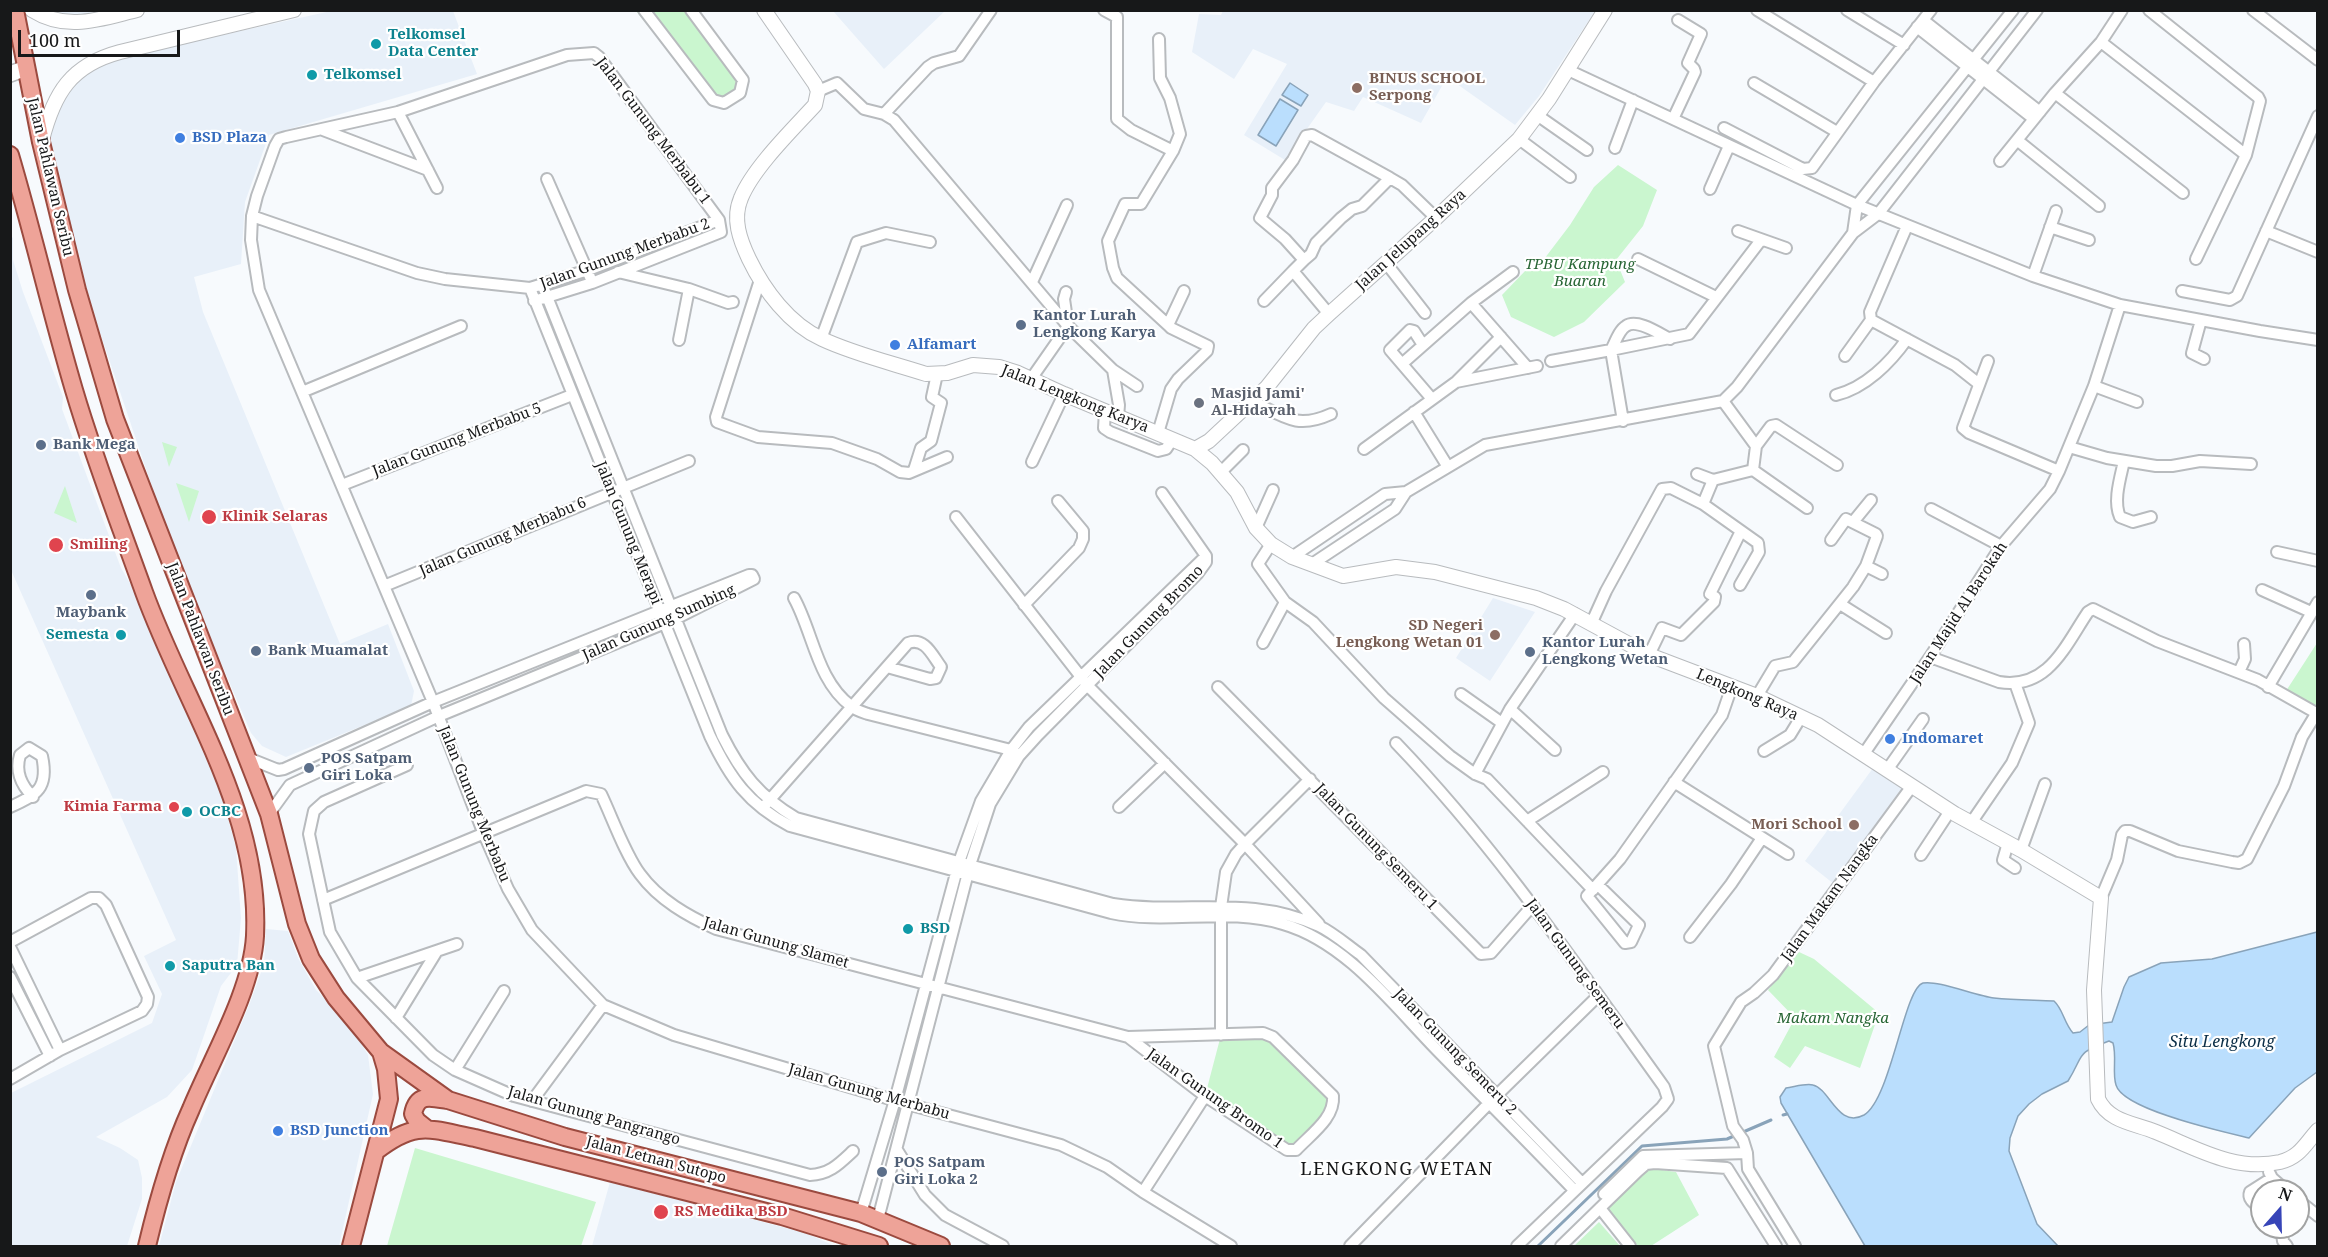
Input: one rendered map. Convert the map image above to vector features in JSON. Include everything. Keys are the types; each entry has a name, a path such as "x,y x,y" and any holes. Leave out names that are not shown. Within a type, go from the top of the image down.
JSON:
{"main road":[{"name":"Jalan Pahlawan Seribu","path":"15,10 18,71 41,142 77,290 113,413 269,814 297,924 311,959 336,998 381,1052 386,1069 389,1099 351,1246"},
{"name":"Jalan Pahlawan Seribu","path":"10,155 83,418 145,596 238,812 249,856 255,936 245,986 189,1112 165,1177 147,1246"},
{"name":"Jalan Letnan Sutopo","path":"381,1052 448,1100 565,1137 878,1219 941,1246"},
{"path":"427,1129 417,1121 413,1114 416,1102 431,1097 448,1100"},
{"name":"Jalan Letnan Sutopo","path":"376,1151 407,1131 427,1129 475,1138 782,1216 846,1240 879,1246"}],"street":[{"path":"32,10 57,22 75,23 92,22 137,10"},
{"path":"41,142 48,114 61,90 85,66 105,56 294,10"},
{"path":"644,10 713,100 724,103 740,93 743,80 691,10"},
{"path":"764,10 818,91 837,83 864,109 884,114 894,120 1068,326 1113,370 1137,386"},
{"path":"884,114 928,67 959,56 991,10"},
{"path":"1104,10 1117,17 1117,119 1131,130 1173,151"},
{"name":"Jalan Jelupang Raya","path":"1195,449 1209,441 1267,387 1314,328 1436,218 1519,139 1568,70 1605,10"},
{"path":"1756,10 1874,82"},
{"path":"1846,10 1904,45"},
{"path":"1724,128 1806,170 1812,168 1874,82 1931,10"},
{"path":"1853,233 1857,205 2013,10"},
{"path":"1292,557 1385,494 1406,492 1485,445 1723,401 1737,387 1853,233 1878,214 1890,200 2037,10"},
{"path":"2000,161 2055,93 2101,42 2122,10"},
{"path":"2149,10 2258,97 2259,106 2246,155 2196,259"},
{"path":"2253,10 2318,60"},
{"path":"1672,119 1695,72 1688,63 1701,34 1678,20"},
{"path":"1920,24 2037,116"},
{"path":"1158,433 1172,389 1178,379 1207,351 1208,346 1168,325 1117,278 1108,244 1125,204 1141,204 1173,151 1180,134 1170,98 1160,78 1159,39"},
{"path":"2101,42 2246,155"},
{"name":"Jalan Gunung Merbabu 1","path":"252,216 277,142 286,137 398,112 567,55 594,53 720,226"},
{"path":"1568,70 1857,205 2033,276 2120,305 2318,340"},
{"path":"1754,83 1837,132"},
{"name":"Jalan Lengkong Karya","path":"818,91 815,105 767,159 741,198 737,230 760,280 792,317 821,339 926,374 937,374 983,364 1018,373 1195,449"},
{"path":"2055,93 2183,193"},
{"path":"1615,148 1633,100"},
{"path":"398,112 437,188"},
{"path":"1537,115 1587,150"},
{"path":"2182,291 2235,299 2318,116"},
{"path":"323,130 428,170"},
{"path":"1304,260 1285,239 1260,220 1260,216 1272,195 1272,188 1293,160 1306,136 1312,135 1402,185 1436,218"},
{"path":"1519,139 1570,177"},
{"path":"2017,140 2098,206"},
{"path":"1710,189 1729,147"},
{"path":"1263,301 1309,257 1316,243 1341,218 1353,209 1362,207 1390,178"},
{"path":"547,179 592,283"},
{"path":"1872,186 1890,200"},
{"path":"1032,282 1067,205"},
{"path":"2033,276 2056,211"},
{"name":"Jalan Gunung Merbabu 2","path":"252,216 417,273 445,279 530,288 720,226"},
{"name":"Jalan Gunung Merbabu","path":"252,216 250,240 259,290 439,716 483,832 508,889 532,930 603,1005 674,1035 907,1104 1061,1145 1107,1167 1231,1246"},
{"name":"Jalan Gunung Merbabu 2","path":"534,301 592,283 720,226"},
{"path":"1845,356 1871,320 1870,312 1906,226"},
{"path":"2050,227 2089,240"},
{"path":"1738,231 1786,249"},
{"path":"2266,231 2318,252"},
{"path":"821,339 857,242 889,233 930,242"},
{"path":"1551,361 1689,334 1761,240"},
{"path":"1638,259 1716,297"},
{"path":"1386,263 1425,313"},
{"path":"1293,271 1329,314"},
{"path":"617,272 689,289 728,303 733,302"},
{"path":"1403,363 1471,303 1513,272"},
{"path":"760,280 716,417 717,422 758,437 832,443 876,459 900,472 909,473 946,457"},
{"name":"Jalan Gunung Merapi","path":"542,284 616,489 665,610 734,761 750,783 769,800 796,818 963,868"},
{"name":"Jalan Gunung Merapi","path":"530,288 572,395 616,489"},
{"path":"679,340 689,289"},
{"path":"1168,325 1184,291"},
{"path":"1031,379 1068,326 1064,299 1066,292"},
{"path":"1456,382 1533,367 1501,337 1471,303"},
{"name":"Jalan Majid Al Barokah","path":"1863,755 1930,657 2001,546 2038,505 2060,471 2094,386 2120,305"},
{"path":"1871,320 1955,365 1979,384"},
{"path":"2201,320 2192,349 2195,356 2204,359"},
{"path":"1626,420 1613,349 1625,326 1640,325 1671,339"},
{"path":"302,392 461,326"},
{"path":"1423,345 1414,331 1410,330 1391,347 1391,352 1403,363 1432,399"},
{"path":"1364,449 1456,382 1501,337"},
{"path":"1836,395 1860,387 1894,356 1907,339"},
{"path":"1988,361 1963,423 1964,430 2060,471"},
{"path":"1113,370 1119,405 1118,417"},
{"path":"914,470 921,448 931,441 941,403 932,397 937,374"},
{"path":"2094,386 2137,402"},
{"path":"1032,462 1064,394"},
{"name":"Jalan Gunung Merbabu 5","path":"342,485 572,395"},
{"path":"1252,401 1296,422 1313,422 1330,414"},
{"path":"1723,401 1756,446"},
{"path":"1105,411 1104,428 1110,432 1158,451 1166,449 1172,440"},
{"path":"1414,412 1448,467"},
{"path":"1753,470 1756,446 1771,426 1776,425 1837,465"},
{"path":"2069,447 2124,461 2156,465 2172,466 2200,461 2251,464"},
{"name":"Lengkong Raya","path":"1195,449 1212,463 1237,492 1256,528 1271,544 1292,557 1343,576 1396,567 1435,572 1536,598 1575,614 1649,655 1732,686 1818,725 1950,811 2101,898"},
{"path":"1220,473 1243,450"},
{"name":"Jalan Gunung Merbabu 6","path":"384,586 689,461"},
{"path":"2124,461 2117,495 2117,510 2120,517 2133,522 2151,517"},
{"path":"1697,474 1713,480 1753,470 1807,508"},
{"path":"1703,504 1713,480"},
{"path":"1592,622 1606,591 1662,489 1671,488 1703,504 1758,543 1759,552 1740,585"},
{"path":"1256,528 1274,490"},
{"path":"1312,564 1395,509 1406,492"},
{"path":"1162,494 1206,556"},
{"path":"1852,522 1871,500"},
{"path":"1024,605 1079,548 1083,539 1083,531 1058,501"},
{"path":"1365,508 1373,523"},
{"path":"1931,509 2001,546"},
{"name":"Jalan Gunung Semeru 2","path":"956,517 1088,686 1245,844 1322,927 1361,956 1493,1099 1578,1186"},
{"path":"1756,696 1774,666 1793,662 1853,587 1866,566 1877,536 1852,522 1843,520 1831,540"},
{"path":"1649,655 1662,628 1681,635 1714,602 1715,597 1710,594 1741,531"},
{"path":"1271,544 1258,564 1285,602 1312,622 1383,698 1450,756 1475,774 1487,779 1596,888 1639,925 1631,942 1625,943 1587,899 1588,894 1596,888 1620,859 1722,715 1732,686"},
{"path":"2277,552 2318,561"},
{"name":"Jalan Gunung Bromo","path":"861,1214 926,985 963,868 1015,753 1029,727 1206,556"},
{"name":"Jalan Gunung Bromo","path":"1015,753 1088,686 1198,573 1206,562 1206,556"},
{"path":"1866,566 1882,574"},
{"name":"Jalan Gunung Sumbing","path":"248,758 278,770 284,770 433,702 749,575 752,575 754,579 670,621 439,716 289,786 269,814"},
{"path":"2262,590 2311,612"},
{"path":"794,598 825,674 836,691 851,706 868,714 1015,753"},
{"path":"1263,643 1285,602"},
{"path":"2268,687 2318,602"},
{"path":"1840,604 1886,633"},
{"path":"1930,657 1999,682 2015,683 2035,679 2055,662 2088,612 2093,609 2157,641 2258,680 2317,714 2302,737 2284,786 2247,860 2239,863 2178,851 2130,831 2122,835 2117,860 2101,898 2094,990 2097,1016 2098,1099 2103,1110 2109,1114 2155,1131 2206,1155 2247,1164 2280,1162 2298,1155 2318,1130"},
{"path":"1475,774 1510,709 1575,614"},
{"name":"Jalan Gunung Merapi","path":"670,621 724,765 762,810 790,826 963,868"},
{"path":"762,810 851,706 886,667 908,643 915,640 922,642 941,667 936,678 930,679 886,667"},
{"path":"2239,672 2245,658 2244,644"},
{"path":"1971,823 2012,763 2029,723 2015,683"},
{"name":"Jalan Gunung Semeru 1","path":"1218,687 1481,954 1491,953 1533,906"},
{"path":"1461,694 1502,723"},
{"path":"1510,709 1555,750"},
{"path":"1764,750 1779,744 1790,735 1801,717"},
{"path":"1887,770 1923,719"},
{"name":"Jalan Gunung Semeru","path":"1396,743 1421,769 1533,906 1664,1087 1668,1099 1662,1107 1578,1186"},
{"path":"1119,807 1164,763"},
{"name":"Jalan Gunung Pangrango","path":"407,765 324,802 314,811 309,834 330,932 341,955 357,978 433,1055 455,1070 514,1096 810,1175 833,1170 853,1150"},
{"path":"1527,821 1603,772"},
{"path":"1221,1035 1221,912 1226,872 1236,854 1245,844 1310,779"},
{"path":"1674,782 1788,854"},
{"path":"2015,868 2003,860 2014,846 2045,784"},
{"name":"Jalan Makam Nangka","path":"1747,1153 1743,1140 1733,1126 1714,1046 1741,1002 1773,975 1912,786"},
{"name":"Jalan Gunung Slamet","path":"323,900 483,832 593,790 601,794 640,874 666,900 690,917 716,929 938,988"},
{"path":"10,807 33,797"},
{"path":"1921,855 1950,811"},
{"path":"1690,937 1731,884 1762,838"},
{"name":"Jalan Gunung Bromo","path":"878,1219 938,988 963,868"},
{"name":"Jalan Gunung Semeru 2","path":"963,868 1113,904 1221,912 1281,923 1306,932 1352,963 1493,1099"},
{"path":"10,942 96,897 106,905 148,997 145,1008 60,1050 10,1079"},
{"name":"Jalan Gunung Semeru 2","path":"1221,912 1250,906 1283,912 1322,927 1331,948"},
{"path":"357,978 457,944"},
{"path":"10,947 60,1050"},
{"path":"396,1018 437,951"},
{"path":"10,977 50,1056"},
{"name":"Jalan Gunung Bromo 1","path":"938,988 1128,1037 1263,1033 1273,1037 1333,1096 1334,1107 1328,1117 1296,1150 1291,1151 1205,1096 1128,1037"},
{"path":"455,1070 504,991"},
{"path":"1350,1246 1493,1099 1598,996"},
{"path":"532,1101 603,1005"},
{"path":"1143,1192 1205,1096"},
{"path":"897,1150 925,1195 945,1215 1003,1246"},
{"path":"1552,1246 1643,1156 1747,1153 1748,1169 1795,1246"},
{"path":"1562,1246 1646,1164 1727,1168 1734,1175 1776,1246"},
{"path":"2265,1164 2272,1178"},
{"path":"1517,1246 1578,1186"},
{"path":"1600,1208 1630,1246"}],"shaded area":[{"path":"36,11 97,11 64,19"},
{"path":"331,11 453,11 477,74 269,135 245,202 241,264 194,277 203,312 340,644 388,624 414,691 411,706 286,757 262,746 251,733 175,555 87,294 49,154 50,122 59,97 91,64"},
{"path":"833,11 945,11 884,69"},
{"name":"BINUS SCHOOL Serpong","path":"1223,11 1595,11 1539,96 1515,125 1447,77 1421,123 1363,97 1354,111 1326,102 1285,160 1244,135 1287,64 1253,49 1234,79 1192,52 1199,14 1221,15"},
{"path":"13,237 13,260 63,397 62,409 121,568 131,585 222,796 236,848 241,918 237,965 221,986 192,1070 167,1097 96,1137 120,1148 138,1160 142,1178 142,1199 127,1246 11,1246 11,1093 152,1023 162,994 144,956 176,940 11,570 10,240"},
{"name":"SD Negeri Lengkong Wetan 01","path":"1493,598 1535,612 1490,681 1456,658"},
{"name":"Mori School","path":"1873,768 1904,789 1834,884 1805,861"},
{"path":"266,929 288,931 298,958 316,990 348,1021 368,1055 373,1094 339,1246 159,1246 176,1182 264,964"},
{"name":"RS Medika BSD","path":"610,1182 805,1233 835,1246 592,1246"}],"green space":[{"path":"636,11 697,11 747,78 744,94 732,104 718,105 696,85"},
{"name":"TPBU Kampung Buaran","path":"1618,165 1657,190 1643,226 1616,260 1625,282 1584,322 1554,337 1511,317 1502,295 1526,270 1535,271 1570,225 1594,187"},
{"path":"162,442 177,447 169,467"},
{"path":"176,483 199,491 189,522"},
{"path":"65,486 77,523 54,513"},
{"path":"2317,643 2317,713 2286,691"},
{"name":"Makam Nangka","path":"1799,952 1814,959 1879,1013 1860,1068 1805,1046 1790,1068 1774,1057 1795,1018 1768,990"},
{"path":"1263,1033 1333,1096 1334,1107 1291,1151 1205,1096 1221,1035"},
{"path":"415,1148 596,1202 581,1246 387,1246"},
{"path":"1648,1168 1676,1172 1699,1215 1651,1246 1638,1246 1607,1208"},
{"path":"1599,1222 1620,1246 1574,1246"}],"water":[{"path":"1290,83 1308,95 1301,106 1282,95"},
{"path":"1280,99 1298,110 1276,146 1258,135"},
{"name":"Situ Lengkong","path":"2317,932 2317,1072 2295,1088 2249,1138 2176,1119 2136,1103 2123,1094 2116,1085 2114,1048 2113,1043 2109,1041 2085,1052 2068,1081 2042,1094 2018,1116 2010,1138 2009,1151 2037,1224 2058,1246 1865,1246 1781,1103 1780,1097 1786,1088 1813,1085 1819,1088 1847,1117 1855,1118 1864,1115 1874,1105 1882,1088 1910,1003 1916,989 1923,983 1938,984 1994,998 2054,1001 2073,1033 2080,1032 2089,1025 2112,1022 2129,977 2161,963 2212,959"}],"waterway":[{"path":"1783,1115 1787,1114"},
{"path":"1538,1246 1642,1146 1727,1139 1771,1120"}],"place":[{"name":"Telkomsel Data Center","path":"376,44"},
{"name":"Telkomsel","path":"312,75"},
{"name":"BINUS SCHOOL Serpong","path":"1357,88"},
{"name":"BSD Plaza","path":"180,138"},
{"name":"Kantor Lurah Lengkong Karya","path":"1021,325"},
{"name":"Alfamart","path":"895,345"},
{"name":"Masjid Jami' Al-Hidayah","path":"1199,403"},
{"name":"Bank Mega","path":"41,445"},
{"name":"Klinik Selaras","path":"209,517"},
{"name":"Smiling","path":"56,545"},
{"name":"Maybank","path":"91,595"},
{"name":"Semesta","path":"121,635"},
{"name":"SD Negeri Lengkong Wetan 01","path":"1495,635"},
{"name":"Bank Muamalat","path":"256,651"},
{"name":"Kantor Lurah Lengkong Wetan","path":"1530,652"},
{"name":"Indomaret","path":"1890,739"},
{"name":"POS Satpam Giri Loka","path":"309,768"},
{"name":"Kimia Farma","path":"174,807"},
{"name":"OCBC","path":"187,812"},
{"name":"Mori School","path":"1854,825"},
{"name":"BSD","path":"908,929"},
{"name":"Saputra Ban","path":"170,966"},
{"name":"BSD Junction","path":"278,1131"},
{"name":"POS Satpam Giri Loka 2","path":"882,1172"},
{"name":"RS Medika BSD","path":"661,1212"}],"district":[{"name":"LENGKONG WETAN","path":"1397,1170"}]}
